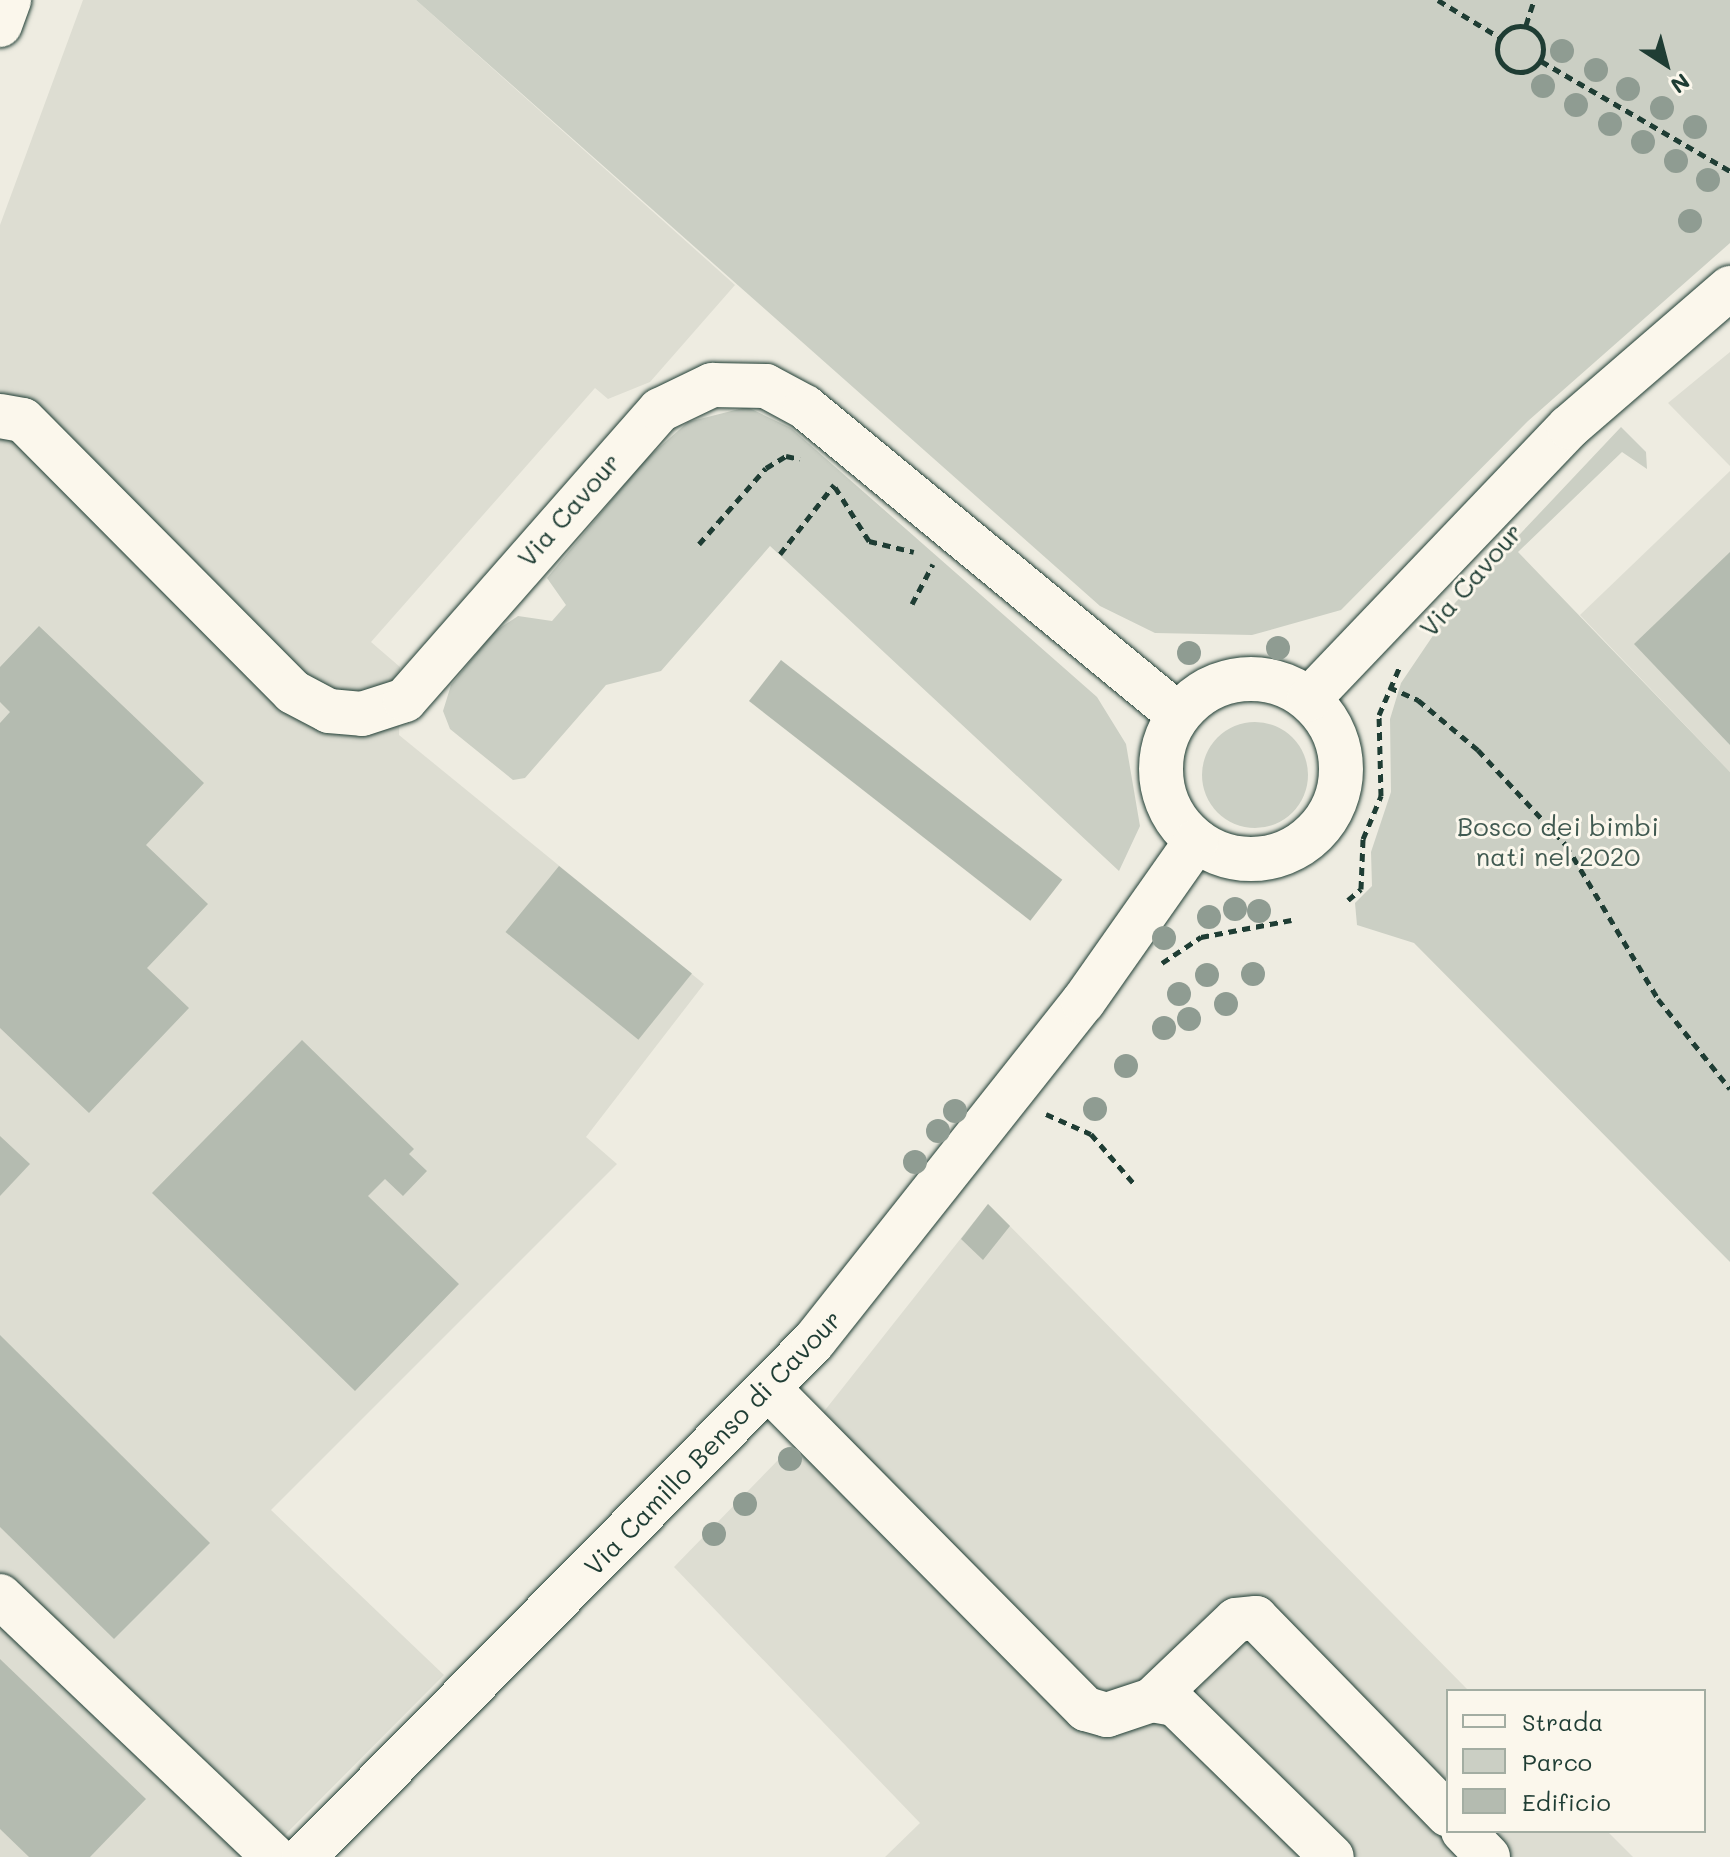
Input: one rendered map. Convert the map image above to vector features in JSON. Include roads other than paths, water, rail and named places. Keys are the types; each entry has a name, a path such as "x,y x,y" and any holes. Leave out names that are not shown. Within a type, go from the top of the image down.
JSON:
{"main road":[{"path":"0,25 9,0"},
{"path":"1309,699 1569,427 1730,288"},
{"name":"Via Cavour","path":"0,416 23,420 293,692 329,711 362,714 405,700 660,410 712,385 766,386 805,407 1178,715"},
{"path":"1230,681 1271,681 1309,699 1340,751 1339,792 1319,828 1286,852 1249,860 1196,841 1163,792 1162,752 1178,715 1230,681"},
{"name":"Via Camillo Benso di Cavour","path":"304,1857 770,1390 1074,1014 1196,841"},
{"path":"770,1390 1086,1709 1107,1715 1152,1700 1236,1620 1256,1618 1446,1813"},
{"path":"0,1596 274,1857"},
{"path":"1152,1700 1194,1717 1332,1857"},
{"path":"1465,1833 1488,1857"}],"park label":[{"name":"Bosco dei bimbi nati nel 2020","path":"1558,842"}]}
